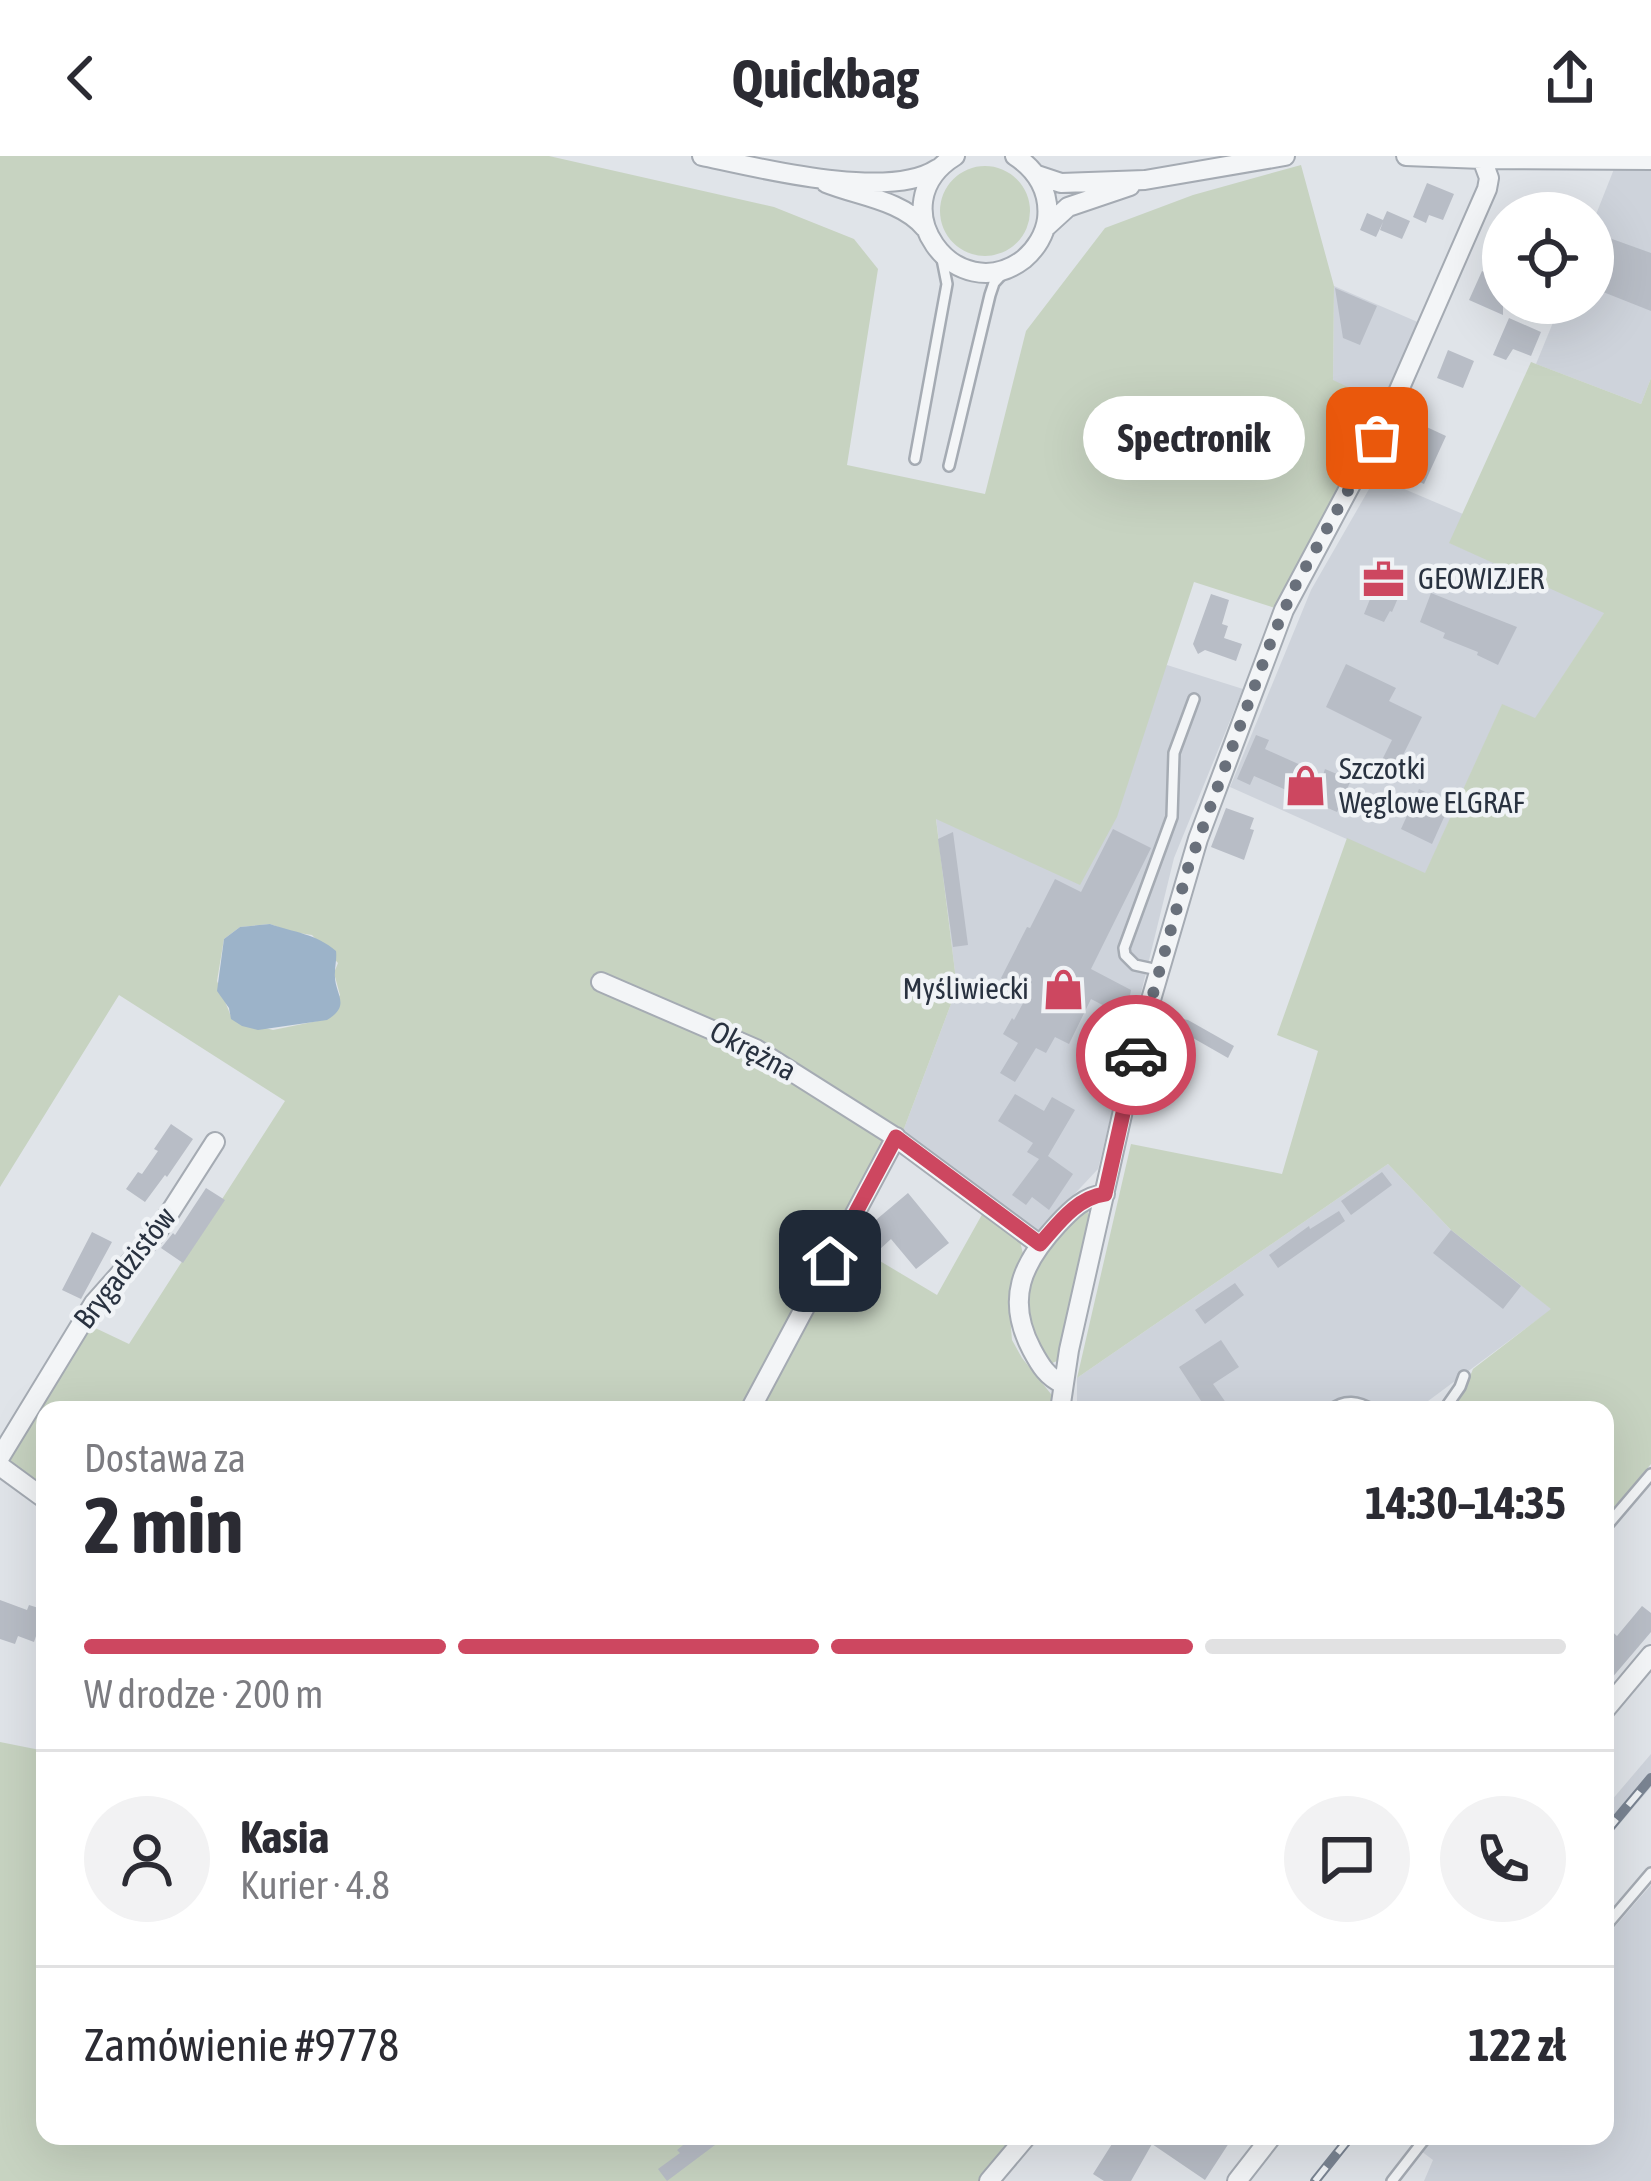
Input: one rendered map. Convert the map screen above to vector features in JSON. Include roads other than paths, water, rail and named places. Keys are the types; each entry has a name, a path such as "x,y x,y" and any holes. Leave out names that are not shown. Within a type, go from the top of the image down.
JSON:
{"street":[{"path":"702,156 816,179 898,208 919,221 940,254 961,268 985,273 1008,268 1031,253 1045,228 1067,207 1144,180"},
{"path":"1016,156 1037,176 1047,200 1045,228"},
{"path":"1037,176 1060,183 1144,180 1285,156"},
{"path":"1406,156 1651,160"},
{"path":"816,179 903,182 928,174 950,159"},
{"path":"925,229 923,202 932,177 950,159"},
{"path":"1061,1401 1142,1029 1188,868 1279,620 1365,461 1487,189 1489,178 1482,159"},
{"name":"Okrężna","path":"601,982 756,1049 896,1137 1040,1244"},
{"path":"755,1401 896,1137"},
{"name":"Brygadzistów","path":"0,1457 94,1303 158,1231 215,1142"},
{"path":"1063,1384 1042,1368 1021,1322 1022,1278 1040,1244 1073,1208 1105,1194"},
{"path":"0,1466 36,1492"},
{"path":"1614,1699 1651,1655"},
{"path":"989,2181 1019,2145"},
{"path":"1237,2181 1265,2145"}],"lane":[{"path":"915,459 946,284 940,254"},
{"path":"949,466 990,295 1008,268"},
{"path":"1158,970 1135,964 1124,948 1172,817 1174,753 1194,699"},
{"path":"1451,1401 1464,1376"},
{"path":"1614,1517 1651,1474"},
{"path":"1614,1916 1651,1873"},
{"path":"1392,2181 1420,2145"}],"water":[{"path":"270,924 313,937 336,951 340,1004 327,1020 258,1030 231,1019 217,991 224,939 240,927"}],"railway":[{"path":"1614,1822 1651,1778"},
{"path":"1315,2181 1344,2145"}],"place":[{"name":"Spectronik","path":"1377,438"},
{"name":"GEOWIZJER","path":"1384,579"},
{"name":"Szczotki Węglowe ELGRAF","path":"1305,786"},
{"name":"Myśliwiecki","path":"1063,989"}]}
